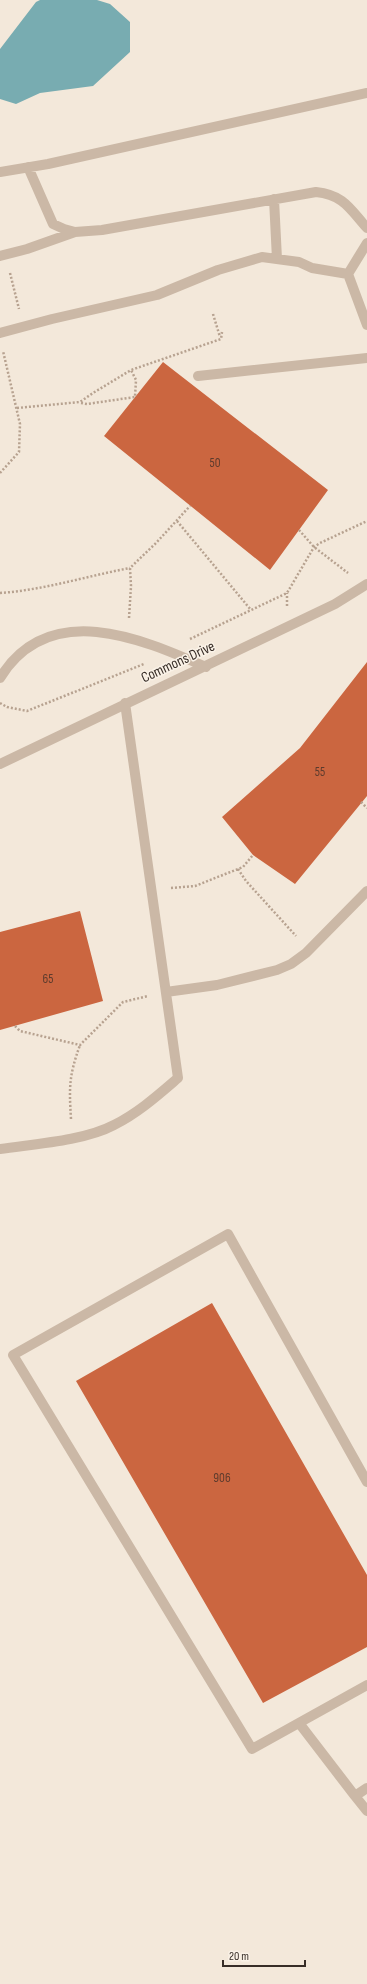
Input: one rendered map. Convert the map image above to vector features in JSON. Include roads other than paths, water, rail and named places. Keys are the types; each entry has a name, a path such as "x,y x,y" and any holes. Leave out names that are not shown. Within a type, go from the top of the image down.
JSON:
{"street":[{"path":"0,172 28,168 367,93"},
{"path":"28,168 53,224 75,232"},
{"path":"0,256 27,249 75,232 102,230 316,192 328,193 342,199 367,228"},
{"path":"274,199 277,259"},
{"path":"367,243 348,274 360,311 367,325"},
{"path":"0,333 52,319 157,296 218,270 262,258 299,262 312,268 348,274"},
{"path":"198,376 367,358"},
{"name":"Commons Drive","path":"0,764 206,667 335,604 365,585"},
{"path":"0,678 7,667 26,649 47,637 73,631 128,636 173,652 206,667"},
{"path":"0,1149 73,1137 113,1126 144,1107 178,1078 125,704"},
{"path":"166,992 217,984 277,970 291,964 309,950 367,891"},
{"path":"367,1482 228,1234 13,1355 252,1749 367,1685"},
{"path":"299,1722 367,1811"},
{"path":"355,1796 367,1788"}],"water":[{"path":"40,0 97,0 110,4 130,22 130,52 93,86 40,93 16,104 0,99 0,49 36,2"}]}
